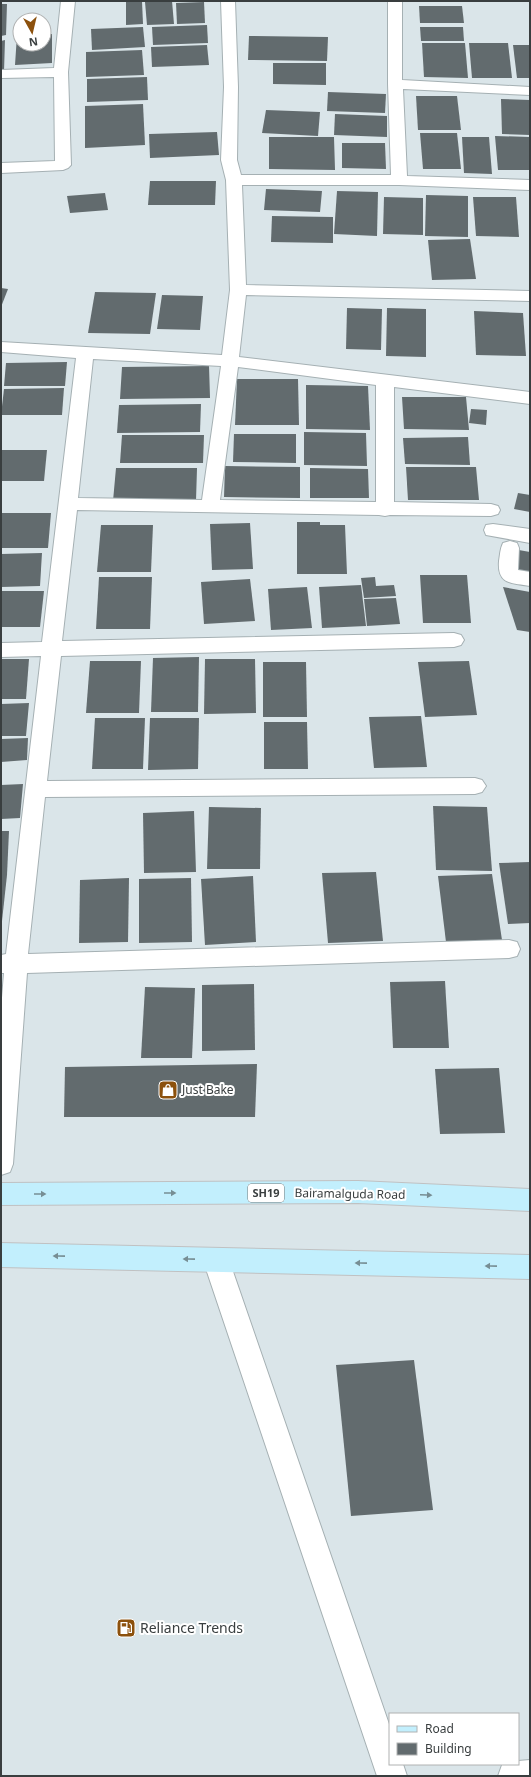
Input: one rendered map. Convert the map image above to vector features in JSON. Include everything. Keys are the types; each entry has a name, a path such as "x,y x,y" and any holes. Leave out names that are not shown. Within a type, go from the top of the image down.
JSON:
{"main road":[{"name":"Bairamalguda Road","path":"1,1194 358,1192 530,1200"},
{"path":"1,1255 530,1267"}],"street":[{"path":"1,168 63,165 61,72 68,1"},
{"path":"210,506 238,290 234,180 229,160 231,87 228,1"},
{"path":"396,1 395,84 399,180"},
{"path":"1,74 61,72"},
{"path":"395,84 530,91"},
{"path":"234,180 399,180 530,185"},
{"path":"238,290 530,296"},
{"path":"1,347 230,361 530,398"},
{"path":"1,1164 8,964 36,790 85,353"},
{"path":"385,380 385,510"},
{"path":"68,504 385,510 491,510"},
{"path":"493,530 530,536"},
{"path":"510,548 509,574 514,577 530,579"},
{"path":"1,650 454,640"},
{"path":"36,790 475,786"},
{"path":"8,964 509,949"},
{"path":"216,1260 392,1776"},
{"path":"513,1776 530,1775"}],"building":[{"path":"126,1 142,1 143,24 126,25"},
{"path":"172,1 174,24 147,25 145,2"},
{"path":"204,2 205,23 177,24 176,3"},
{"path":"1,4 7,4 6,35 1,36"},
{"path":"419,6 462,6 464,23 420,23"},
{"path":"207,25 208,43 153,45 152,27"},
{"path":"143,27 145,47 92,50 91,29"},
{"path":"420,27 463,27 464,41 421,41"},
{"path":"249,36 328,37 327,61 248,60"},
{"path":"5,40 4,71 1,71 1,41"},
{"path":"422,43 465,43 468,78 424,77"},
{"path":"469,43 508,43 512,78 472,78"},
{"path":"207,45 209,65 152,67 151,47"},
{"path":"513,45 530,45 530,78 517,78"},
{"path":"142,50 144,75 86,77 86,52"},
{"path":"16,52 52,52 52,63 15,65"},
{"path":"273,63 326,63 326,85 273,84"},
{"path":"147,77 148,100 87,102 87,79"},
{"path":"328,92 386,94 385,113 327,111"},
{"path":"416,96 457,96 461,130 418,130"},
{"path":"501,99 530,100 530,135 502,134"},
{"path":"143,104 145,145 85,148 85,106"},
{"path":"266,110 320,112 318,136 262,133"},
{"path":"335,114 387,116 387,137 334,135"},
{"path":"217,132 219,155 150,158 149,134"},
{"path":"420,133 457,133 461,169 423,169"},
{"path":"495,136 530,137 530,170 498,170"},
{"path":"269,137 334,137 335,170 269,169"},
{"path":"462,137 489,137 492,174 464,173"},
{"path":"342,143 385,143 386,169 342,168"},
{"path":"150,181 216,181 215,205 148,205"},
{"path":"266,189 322,191 320,212 264,210"},
{"path":"337,191 378,192 377,236 334,234"},
{"path":"105,193 108,210 70,213 67,196"},
{"path":"426,195 468,196 468,237 425,236"},
{"path":"384,197 423,198 423,235 383,234"},
{"path":"473,197 516,197 519,237 476,236"},
{"path":"272,216 333,217 333,243 271,242"},
{"path":"470,239 476,279 432,280 428,240"},
{"path":"1,288 8,289 1,307"},
{"path":"95,292 156,293 150,334 88,333"},
{"path":"162,295 203,296 200,330 157,329"},
{"path":"347,308 382,309 381,350 346,349"},
{"path":"387,308 426,309 426,357 386,356"},
{"path":"474,311 523,313 526,356 476,355"},
{"path":"67,362 65,386 4,386 6,363"},
{"path":"209,366 210,398 120,399 122,367"},
{"path":"237,379 298,379 299,425 235,425"},
{"path":"306,385 368,386 370,430 306,429"},
{"path":"64,388 62,415 1,415 4,389"},
{"path":"402,397 466,397 469,430 404,429"},
{"path":"201,404 200,432 117,433 119,405"},
{"path":"471,409 487,410 486,425 469,423"},
{"path":"304,432 366,433 367,466 304,465"},
{"path":"234,434 296,434 296,463 233,462"},
{"path":"122,435 204,435 203,463 120,463"},
{"path":"468,437 470,465 405,464 403,438"},
{"path":"1,450 47,450 44,481 1,481"},
{"path":"225,466 300,467 300,498 224,497"},
{"path":"406,467 476,467 479,500 408,500"},
{"path":"116,468 197,468 196,501 113,501"},
{"path":"310,468 368,469 369,498 310,498"},
{"path":"518,493 530,495 530,512 514,509"},
{"path":"1,513 51,513 48,548 1,548"},
{"path":"297,522 320,522 320,525 345,525 347,574 297,574"},
{"path":"250,523 253,569 212,570 210,524"},
{"path":"101,525 153,525 151,572 97,572"},
{"path":"513,549 530,552 530,574 512,571"},
{"path":"42,553 40,586 1,587 1,554"},
{"path":"420,575 467,575 471,623 423,623"},
{"path":"99,577 152,577 150,629 96,629"},
{"path":"375,577 376,586 394,585 396,596 364,598 361,578"},
{"path":"250,579 255,621 204,624 201,582"},
{"path":"361,585 366,626 322,628 319,587"},
{"path":"307,587 312,628 271,630 268,589"},
{"path":"503,587 530,592 530,632 517,630"},
{"path":"1,591 44,591 40,627 1,627"},
{"path":"396,598 400,624 367,626 364,599"},
{"path":"199,657 198,712 151,712 153,658"},
{"path":"1,659 29,659 26,699 1,699"},
{"path":"205,659 255,659 256,713 204,714"},
{"path":"90,661 141,661 139,713 86,713"},
{"path":"469,661 477,715 425,717 418,662"},
{"path":"263,662 306,662 307,717 263,717"},
{"path":"29,703 26,736 1,736 1,704"},
{"path":"421,716 427,767 374,768 369,717"},
{"path":"95,718 145,718 143,769 92,769"},
{"path":"150,718 199,718 198,769 148,770"},
{"path":"264,722 307,722 308,769 264,769"},
{"path":"28,738 27,760 1,762 1,739"},
{"path":"23,784 20,818 1,819 1,785"},
{"path":"433,806 487,807 492,871 436,870"},
{"path":"209,807 261,808 260,869 207,869"},
{"path":"194,811 196,872 144,873 143,813"},
{"path":"1,831 9,831 7,875 2,921"},
{"path":"530,862 530,923 508,924 499,863"},
{"path":"376,872 383,941 328,943 322,873"},
{"path":"492,874 502,940 446,942 438,876"},
{"path":"253,876 256,942 205,945 201,879"},
{"path":"129,878 128,942 79,943 80,880"},
{"path":"191,878 192,942 139,943 139,879"},
{"path":"445,981 449,1048 393,1048 390,982"},
{"path":"254,984 255,1050 202,1051 202,985"},
{"path":"145,987 195,988 192,1058 141,1058"},
{"path":"257,1064 255,1117 64,1117 65,1067"},
{"path":"499,1068 505,1133 440,1134 435,1069"},
{"path":"414,1360 433,1510 351,1516 336,1365"}],"place":[{"name":"Just Bake","path":"168,1090"},
{"name":"Reliance Trends","path":"126,1628"}]}
